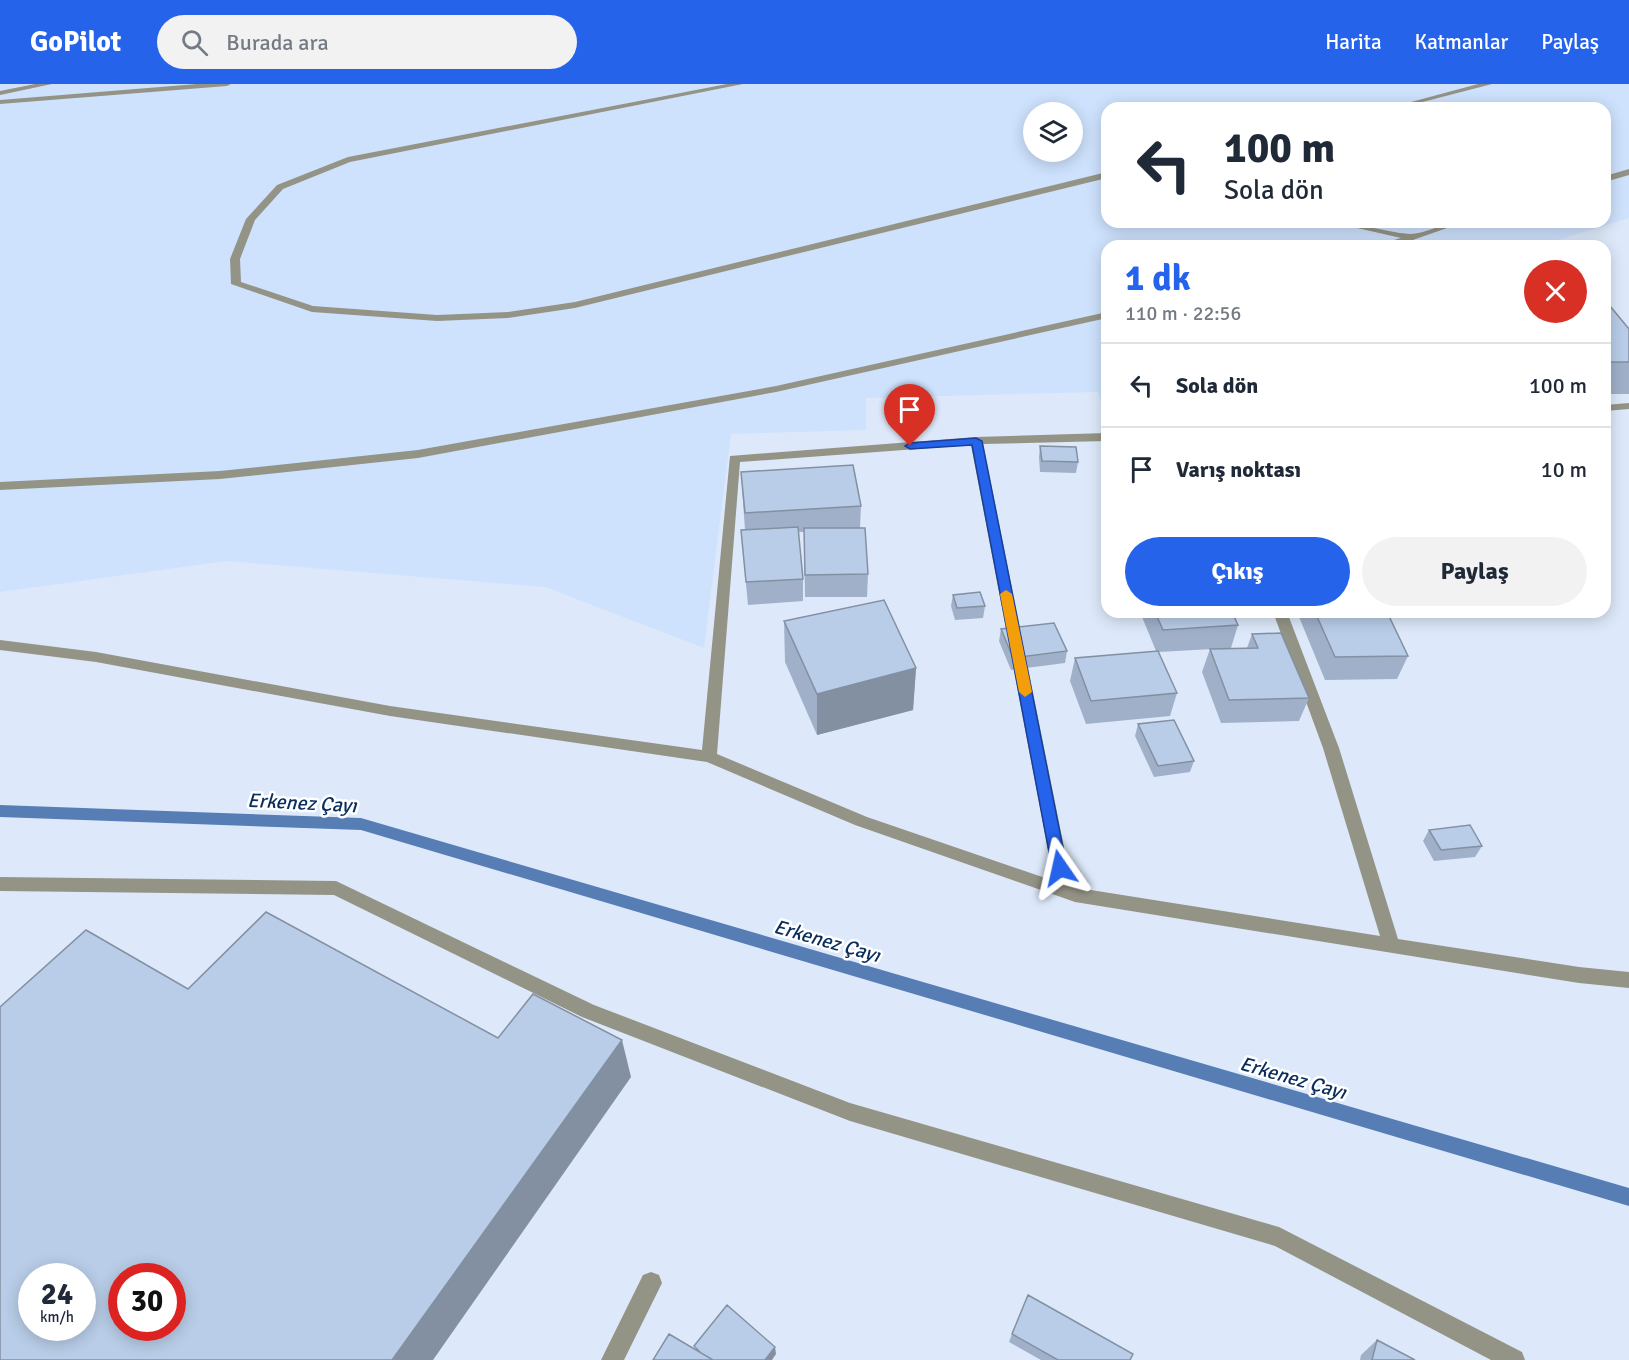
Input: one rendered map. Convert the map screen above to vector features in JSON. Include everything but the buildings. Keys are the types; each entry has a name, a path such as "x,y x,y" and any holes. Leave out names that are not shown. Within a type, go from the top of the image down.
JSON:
{"street":[{"path":"0,93 48,84"},
{"path":"0,102 227,84"},
{"path":"739,84 348,160 279,188 251,219 235,259 236,284 312,309 438,318 508,315 575,305 1101,176"},
{"path":"1415,102 1488,84"},
{"path":"1611,177 1629,172"},
{"path":"1366,228 1412,237"},
{"path":"1401,240 1440,228"},
{"path":"0,486 220,475 418,454 776,389 1101,316"},
{"path":"1611,408 1629,406"},
{"path":"709,758 734,459 976,441 1101,437"},
{"path":"976,441 1064,891"},
{"path":"1282,618 1331,748 1391,945"},
{"path":"0,645 96,657 390,711 709,758 861,821 1075,895 1579,975 1629,980"},
{"path":"0,884 336,888 588,1011 850,1112 1279,1237 1514,1360"},
{"path":"612,1360 651,1283"}],"shaded area":[{"path":"0,84 1629,84 1629,218 1611,224 1611,102 1101,102 1101,228 1597,228 1558,240 1101,240 1101,402 1098,392 866,398 866,430 731,434 704,648 545,587 227,561 0,592"}],"waterway":[{"name":"Erkenez Çayı","path":"0,811 361,824 1629,1197"}],"slow traffic":[{"path":"1006,594 1025,692"}],"route":[{"path":"910,446 976,441 1060,868"}]}
